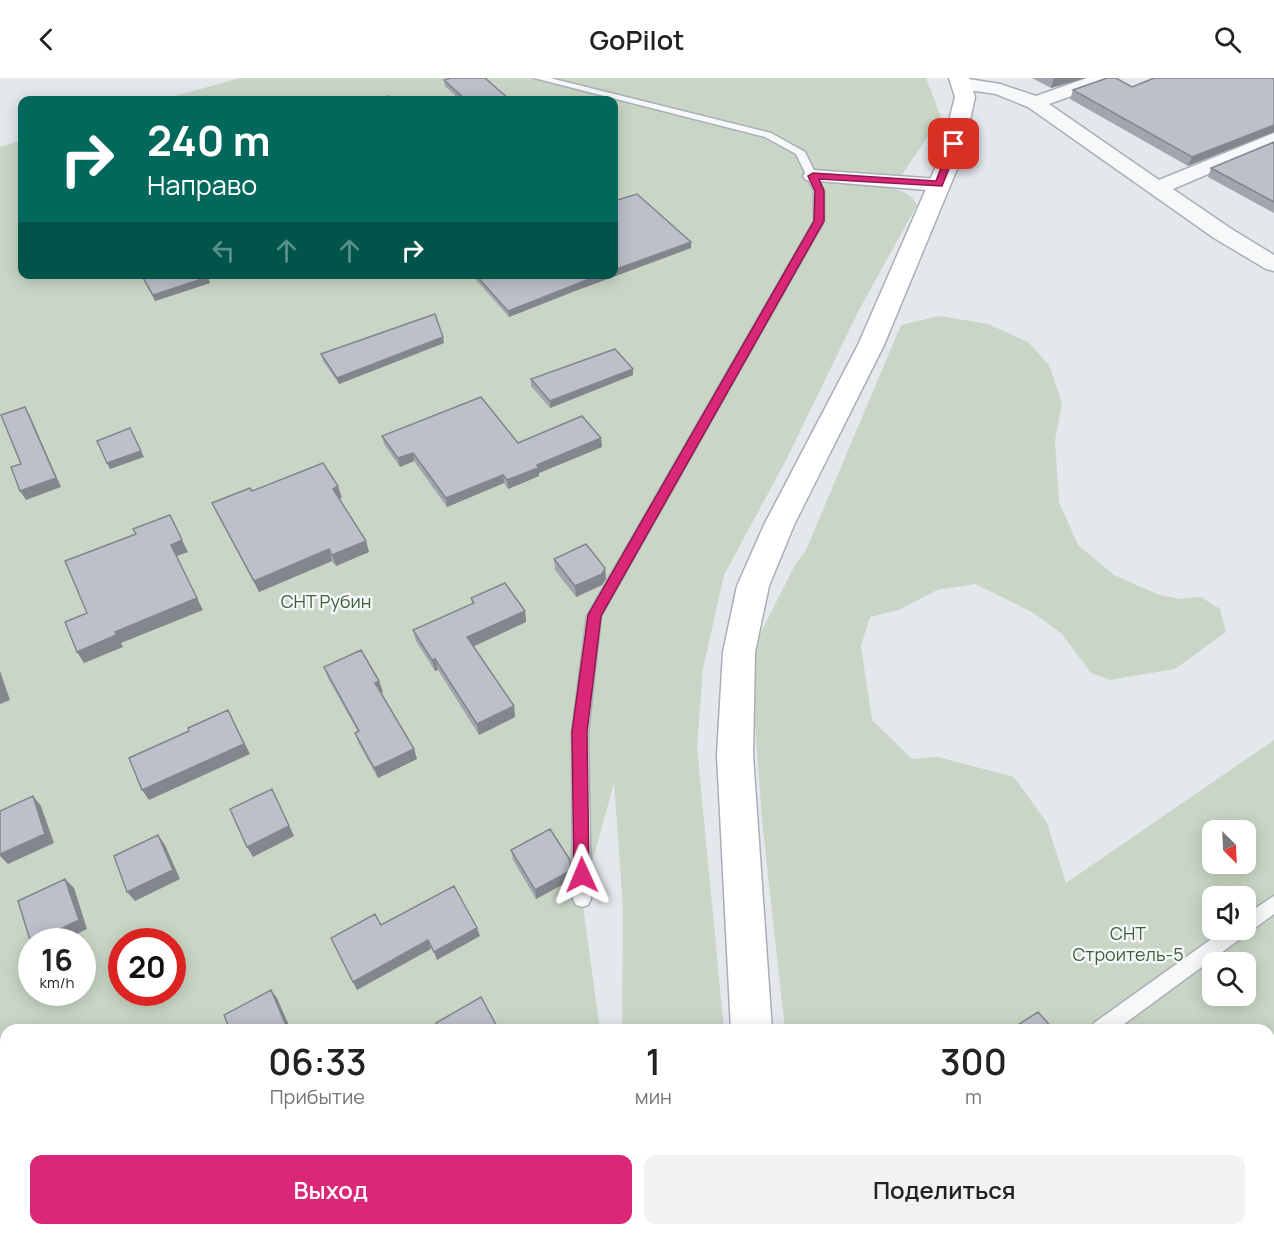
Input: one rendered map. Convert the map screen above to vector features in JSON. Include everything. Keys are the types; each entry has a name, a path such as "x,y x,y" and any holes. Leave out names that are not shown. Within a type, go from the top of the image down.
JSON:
{"street":[{"path":"1035,103 1104,78"},
{"path":"751,1024 735,755 739,652 753,586 779,525 871,345 951,157 965,97 960,81 1015,93 1035,103 1222,233 1274,264"},
{"path":"1158,188 1274,139"},
{"path":"813,176 939,184"}],"lane":[{"path":"539,78 611,96"},
{"path":"582,899 580,732 594,615 819,221 819,191 800,152 768,135 618,98"},
{"path":"1256,917 1274,904"},
{"path":"1109,1024 1224,940"}],"green space":[{"name":"СНТ Рубин","path":"240,78 926,78 941,117 893,188 910,196 917,205 859,310 786,460 724,575 703,669 697,747 723,1024 622,1024 623,908 614,783 582,899 599,1024 0,1024 0,147 18,141 18,279 618,279 618,96 175,96"},
{"name":"СНТ Строитель-5","path":"939,316 988,324 1028,342 1049,365 1062,403 1055,441 1059,502 1078,545 1114,575 1159,595 1181,599 1201,597 1220,609 1226,632 1175,669 1110,680 1091,673 1061,633 1032,612 975,584 937,590 899,610 870,617 861,646 872,720 912,759 938,757 1014,777 1047,823 1066,883 1274,740 1274,1024 784,1024 762,820 753,698 755,644 795,565 806,550 901,325"}],"building":[{"path":"485,78 505,96 462,96 444,80"},
{"path":"1107,78 1116,78 1132,87 1154,78 1274,78 1274,125 1192,157 1073,90"},
{"path":"1274,142 1274,202 1211,168"},
{"path":"637,194 691,242 618,269 618,200"},
{"path":"144,279 202,279 153,295"},
{"path":"479,279 589,279 508,311"},
{"path":"435,314 443,337 337,378 321,354"},
{"path":"615,349 633,369 550,401 531,379"},
{"path":"481,397 518,443 582,416 601,438 507,480 503,475 446,498 413,453 398,458 382,436"},
{"path":"25,407 56,478 20,491 11,467 21,464 1,415"},
{"path":"130,428 141,451 107,463 97,441"},
{"path":"323,463 338,486 333,489 366,541 332,555 329,549 254,581 212,503 250,488 252,491"},
{"path":"170,515 182,540 171,545 197,598 115,632 116,635 77,652 65,622 87,613 65,561 136,534 133,529"},
{"path":"586,544 605,568 602,574 575,586 554,559"},
{"path":"505,583 525,611 467,637 514,706 477,724 435,659 432,660 413,630 474,603 471,598"},
{"path":"361,650 379,681 375,683 414,749 374,768 355,733 359,731 324,667"},
{"path":"228,710 244,744 142,790 129,758 189,731 188,728"},
{"path":"272,789 289,826 247,847 230,809"},
{"path":"33,796 45,834 0,854 0,811"},
{"path":"550,829 570,860 570,871 535,890 511,850"},
{"path":"158,835 173,870 127,892 114,856"},
{"path":"65,879 79,920 63,928 26,928 18,901"},
{"path":"454,886 477,928 434,952 428,940 353,982 331,938 375,914 381,925"},
{"path":"271,990 285,1024 228,1024 224,1015"},
{"path":"481,997 496,1024 437,1024"},
{"path":"1038,1012 1049,1024 1019,1024"}],"route":[{"path":"582,875 580,732 594,615 819,221 819,191 813,176 939,184 954,144"}]}
